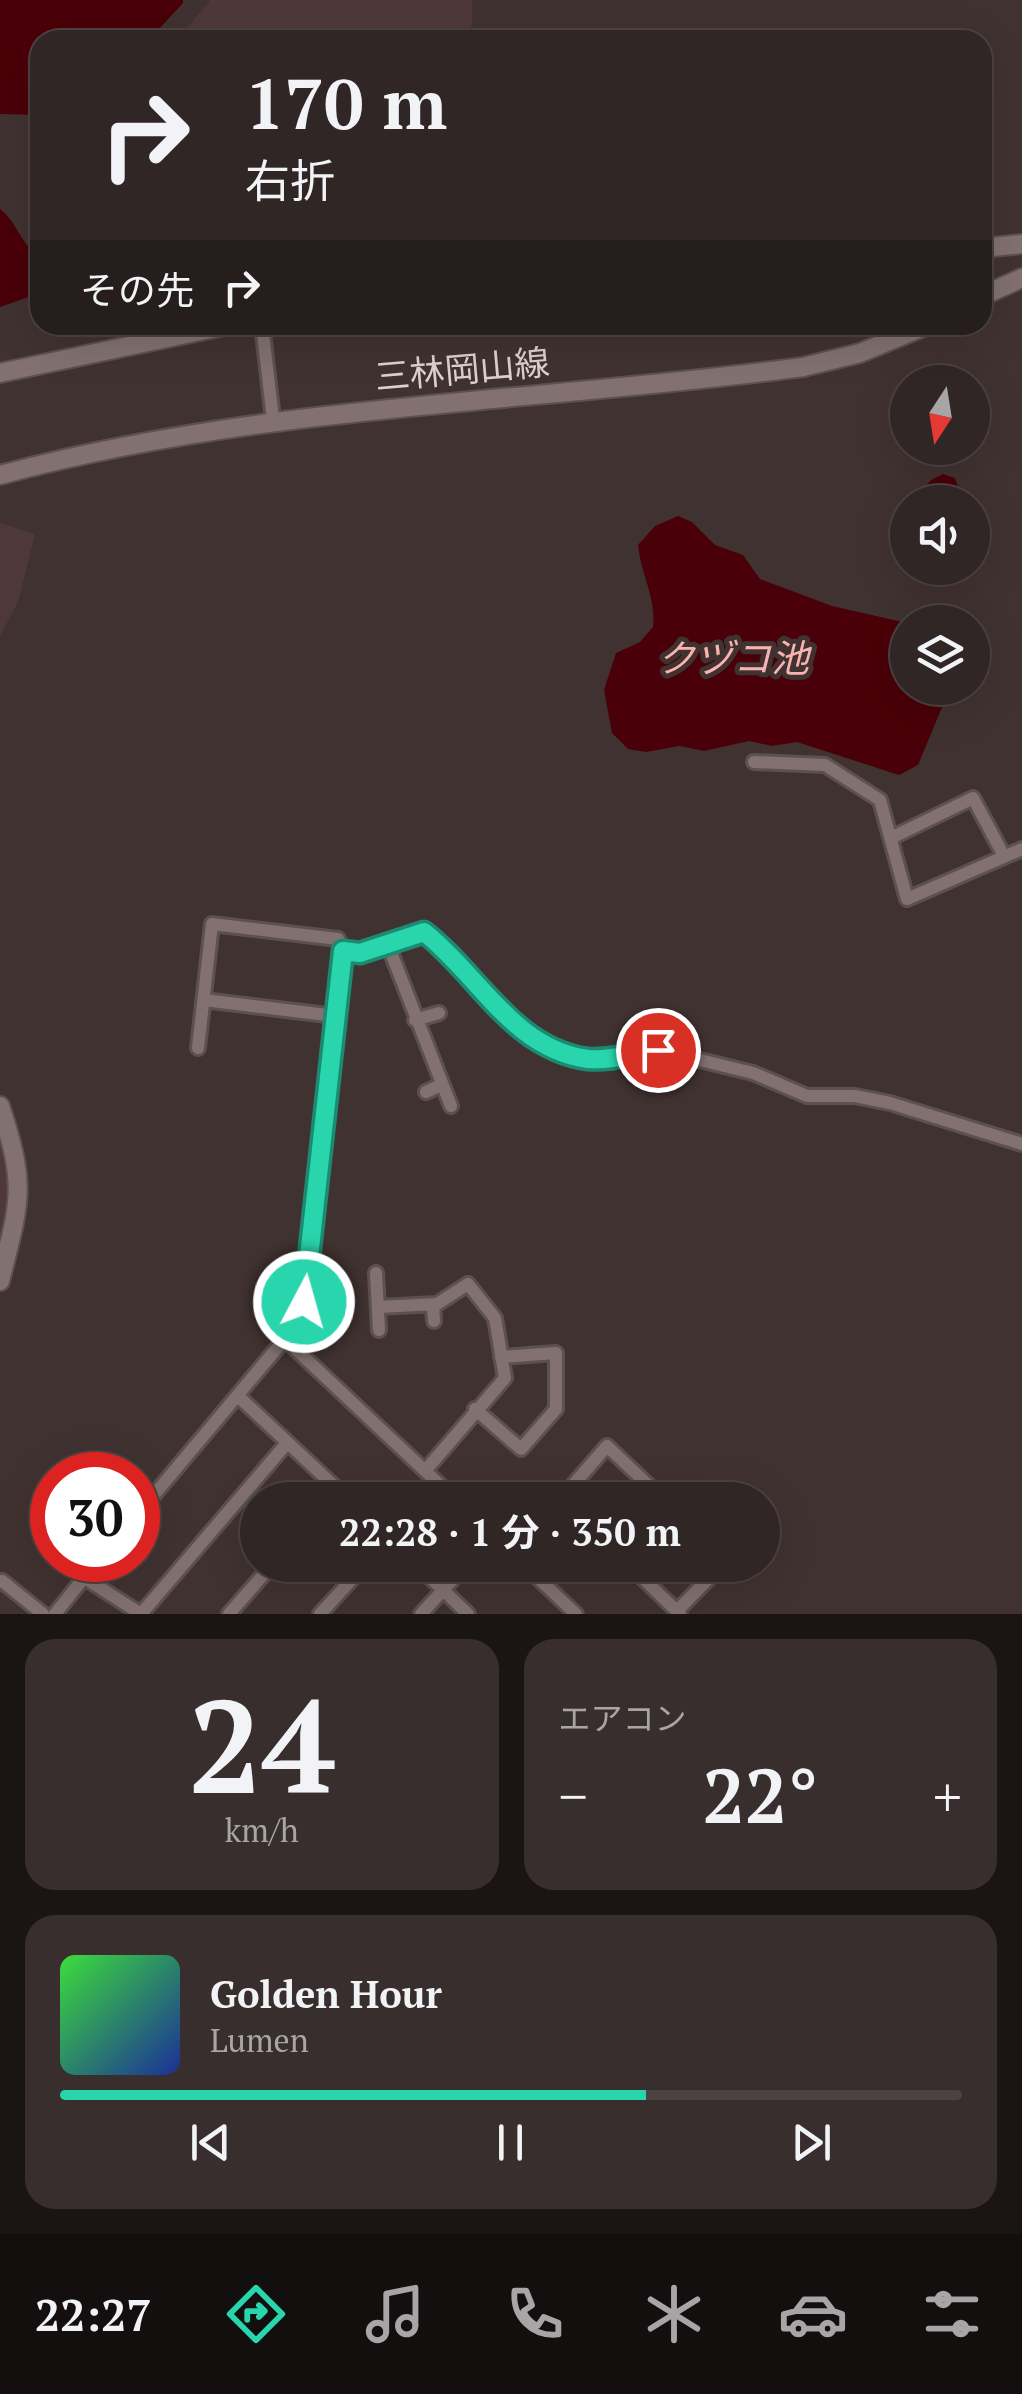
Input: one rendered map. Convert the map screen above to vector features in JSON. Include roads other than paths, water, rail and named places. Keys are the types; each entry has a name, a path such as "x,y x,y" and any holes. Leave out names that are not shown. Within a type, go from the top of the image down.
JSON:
{"main road":[{"path":"992,247 1022,244"},
{"path":"992,292 1022,278"},
{"path":"0,373 180,335"},
{"name":"三林岡山線","path":"0,475 167,436 273,419 802,368 860,353 904,335"},
{"path":"0,1106 20,1180 20,1202 0,1281"}],"street":[{"path":"263,335 273,419"},
{"path":"754,762 826,765 880,800 907,899 1022,850"},
{"path":"893,837 973,798 1004,856"},
{"path":"160,1489 299,1322 343,951 338,938 212,924 198,1048"},
{"path":"343,951 360,953 424,932 451,953 530,1039 558,1050 590,1059 658,1050 753,1073 807,1096 855,1096 890,1103 1022,1144"},
{"path":"388,945 451,1106"},
{"path":"204,1000 335,1016"},
{"path":"416,1020 438,1013"},
{"path":"426,1092 441,1085"},
{"path":"376,1272 379,1330"},
{"path":"378,1307 433,1305 468,1284 495,1318 505,1378 425,1470"},
{"path":"433,1305 434,1321"},
{"path":"287,1341 437,1482"},
{"path":"475,1409 520,1449 556,1409 556,1353 502,1357"},
{"path":"240,1397 325,1482"},
{"path":"90,1582 141,1614 287,1442"},
{"path":"576,1482 607,1446 645,1482"},
{"path":"2,1581 43,1614"},
{"path":"54,1614 78,1582"},
{"path":"228,1614 257,1582"},
{"path":"320,1614 349,1582"},
{"path":"435,1582 468,1614"},
{"path":"421,1614 451,1582"},
{"path":"542,1582 576,1614"},
{"path":"647,1582 679,1613 707,1582"}],"water":[{"path":"0,0 183,0 158,30 30,30 30,115 0,114"},
{"path":"0,209 30,248 30,296 0,307"},
{"path":"943,474 955,478 957,485 927,485"},
{"name":"クヅコ池","path":"678,516 692,522 715,545 743,555 760,579 832,606 890,619 890,705 943,705 918,765 899,775 797,742 772,746 749,741 704,751 679,746 646,752 628,749 612,733 604,690 616,653 640,642 653,627 638,545 655,526"}]}
